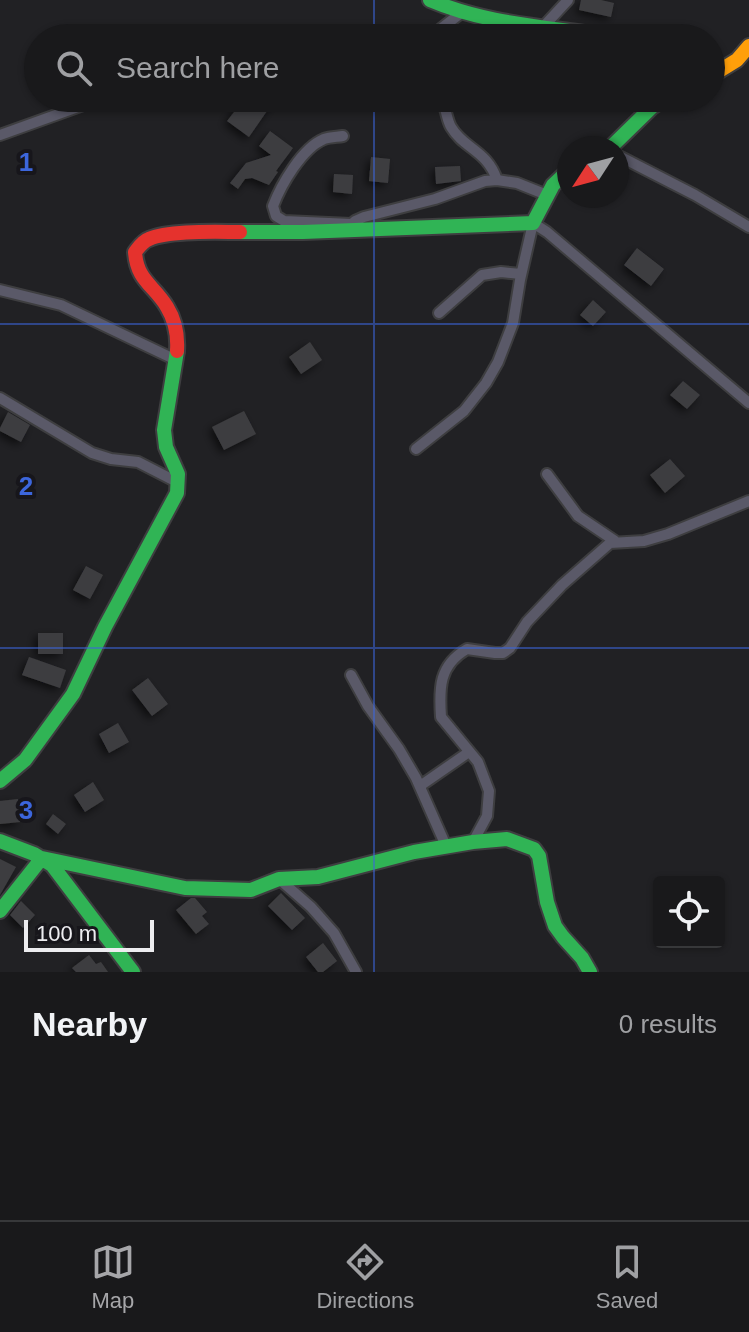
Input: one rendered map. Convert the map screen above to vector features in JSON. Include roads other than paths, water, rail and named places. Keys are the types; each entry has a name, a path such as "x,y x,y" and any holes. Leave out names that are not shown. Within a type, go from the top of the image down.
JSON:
{"main road":[{"path":"430,0 475,17 529,24"},
{"path":"725,67 737,60 749,46"},
{"path":"622,136 647,112"},
{"path":"0,781 25,760 73,694 177,493 178,474 166,447 164,430 178,347 176,328 168,308 136,265 135,252 144,241 152,237 193,232 533,223 557,181"},
{"path":"0,841 42,858 185,888 251,890 279,879 318,877 414,852 507,839 534,849 539,856 555,928 576,949 590,972"},
{"path":"0,911 42,858"},
{"path":"42,858 56,869 133,972"}],"street":[{"path":"546,24 568,0"},
{"path":"447,24 461,13"},
{"path":"0,135 62,112"},
{"path":"446,112 456,133 487,159 497,180"},
{"path":"343,136 328,137 312,147 297,164 273,206 276,216 284,221 349,227 364,217 497,180 517,183 547,195"},
{"path":"629,161 749,227"},
{"path":"416,449 464,411 498,362 513,323 533,223 749,403"},
{"path":"439,313 482,275 501,272 521,274"},
{"path":"0,290 61,305 176,360"},
{"path":"0,398 92,453 138,462 179,483"},
{"path":"547,474 578,516 615,541"},
{"path":"473,842 487,816 489,791 478,762 441,717 441,686 449,663 467,649 503,653 510,648 527,622 606,545 615,541 644,541 668,534 749,501"},
{"path":"351,675 420,786 446,846"},
{"path":"420,786 469,752"},
{"path":"279,879 311,907 334,933 356,972"}]}
